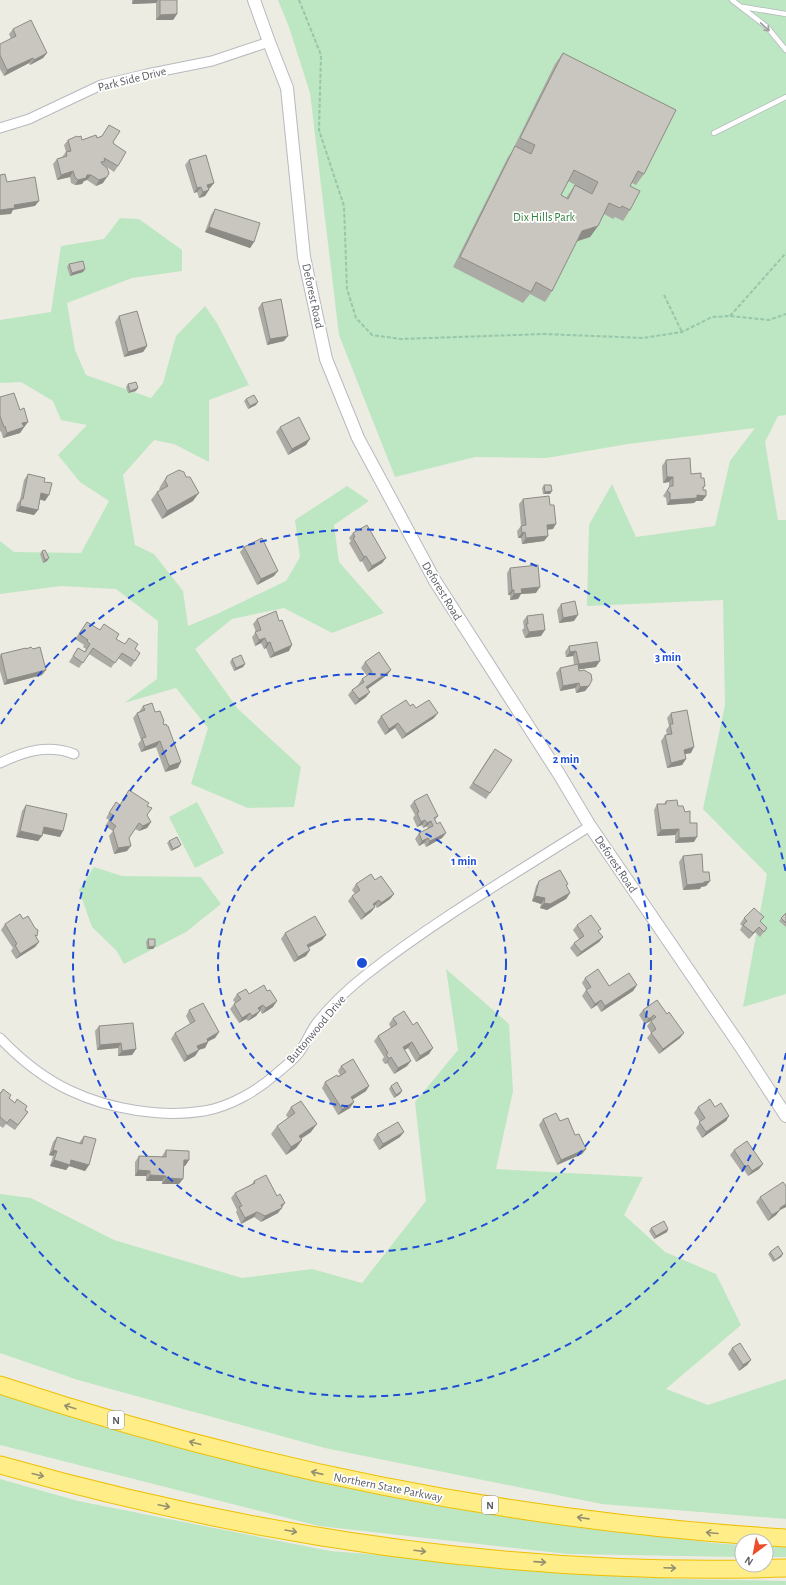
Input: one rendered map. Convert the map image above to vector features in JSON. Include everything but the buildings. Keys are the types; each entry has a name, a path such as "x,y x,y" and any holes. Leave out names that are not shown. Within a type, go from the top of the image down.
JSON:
{"highway":[{"name":"Northern State Parkway","path":"0,1385 106,1418 191,1442 320,1473 447,1498 533,1511 621,1523 734,1534"},
{"path":"0,1465 123,1496 240,1522 327,1538 414,1550 589,1566 702,1569 786,1568"},
{"path":"774,1534 786,1533"},
{"name":"Northern State Parkway","path":"774,1537 786,1538"}],"street":[{"name":"Deforest Road","path":"254,0 286,88 304,257 326,359 358,438 435,581 559,774 590,826 737,1041 786,1116"},
{"name":"Park Side Drive","path":"0,128 28,119 101,85 212,61 269,42"},
{"path":"0,762 34,749 62,749 74,754"},
{"name":"Buttonwood Drive","path":"0,1038 16,1054 44,1075 71,1091 105,1103 140,1112 174,1113 204,1111 230,1104 274,1076 298,1054 317,1024 356,982 442,920 590,826"}],"lane":[{"path":"732,0 767,27 786,50"},
{"path":"741,6 786,14"},
{"path":"714,133 786,97"}],"path":[{"path":"299,0 321,55 319,130 344,206 347,288 356,318 372,335 401,339 544,334 643,338 682,332 712,317 730,316 769,320 786,314"},
{"path":"730,316 786,253"},
{"path":"664,295 682,332"}],"green space":[{"name":"Dix Hills Park","path":"278,0 786,0 786,415 778,416 765,442 778,520 786,520 786,994 743,1007 767,874 703,809 725,705 723,600 587,606 589,525 612,484 636,537 715,526 730,461 755,428 628,444 546,458 475,457 395,477 339,335 310,93 289,27"},
{"path":"120,218 139,219 182,250 182,271 132,278 67,303 75,350 86,375 151,398 163,383 176,336 205,306 217,323 249,385 209,400 209,462 174,444 154,440 123,475 135,545 154,554 183,591 188,626 286,581 300,557 295,520 347,486 369,501 334,525 339,562 384,613 332,633 284,608 232,619 195,649 238,709 301,767 294,807 248,808 191,784 208,728 176,688 124,703 157,679 158,621 116,589 61,586 0,594 0,541 14,552 81,553 109,501 80,482 58,455 87,425 61,420 53,401 21,382 0,383 0,320 51,312 61,246 104,239"},
{"path":"197,802 224,853 195,868 169,817"},
{"path":"94,867 122,876 201,877 221,904 186,932 124,964 116,950 92,927 79,890"},
{"path":"446,969 509,1024 513,1091 496,1169 643,1177 624,1215 665,1252 716,1274 741,1325 666,1389 708,1405 786,1379 786,1519 602,1504 325,1448 78,1380 0,1353 0,1194 31,1198 114,1240 242,1278 312,1269 362,1283 426,1201 415,1102 458,1050"},
{"path":"0,1392 546,1520 713,1543 734,1544 734,1557 568,1554 319,1526 0,1445"},
{"path":"0,1479 78,1501 330,1551 676,1579 786,1581 786,1585 0,1585"},
{"path":"774,1546 786,1547 786,1557 774,1557"}]}
